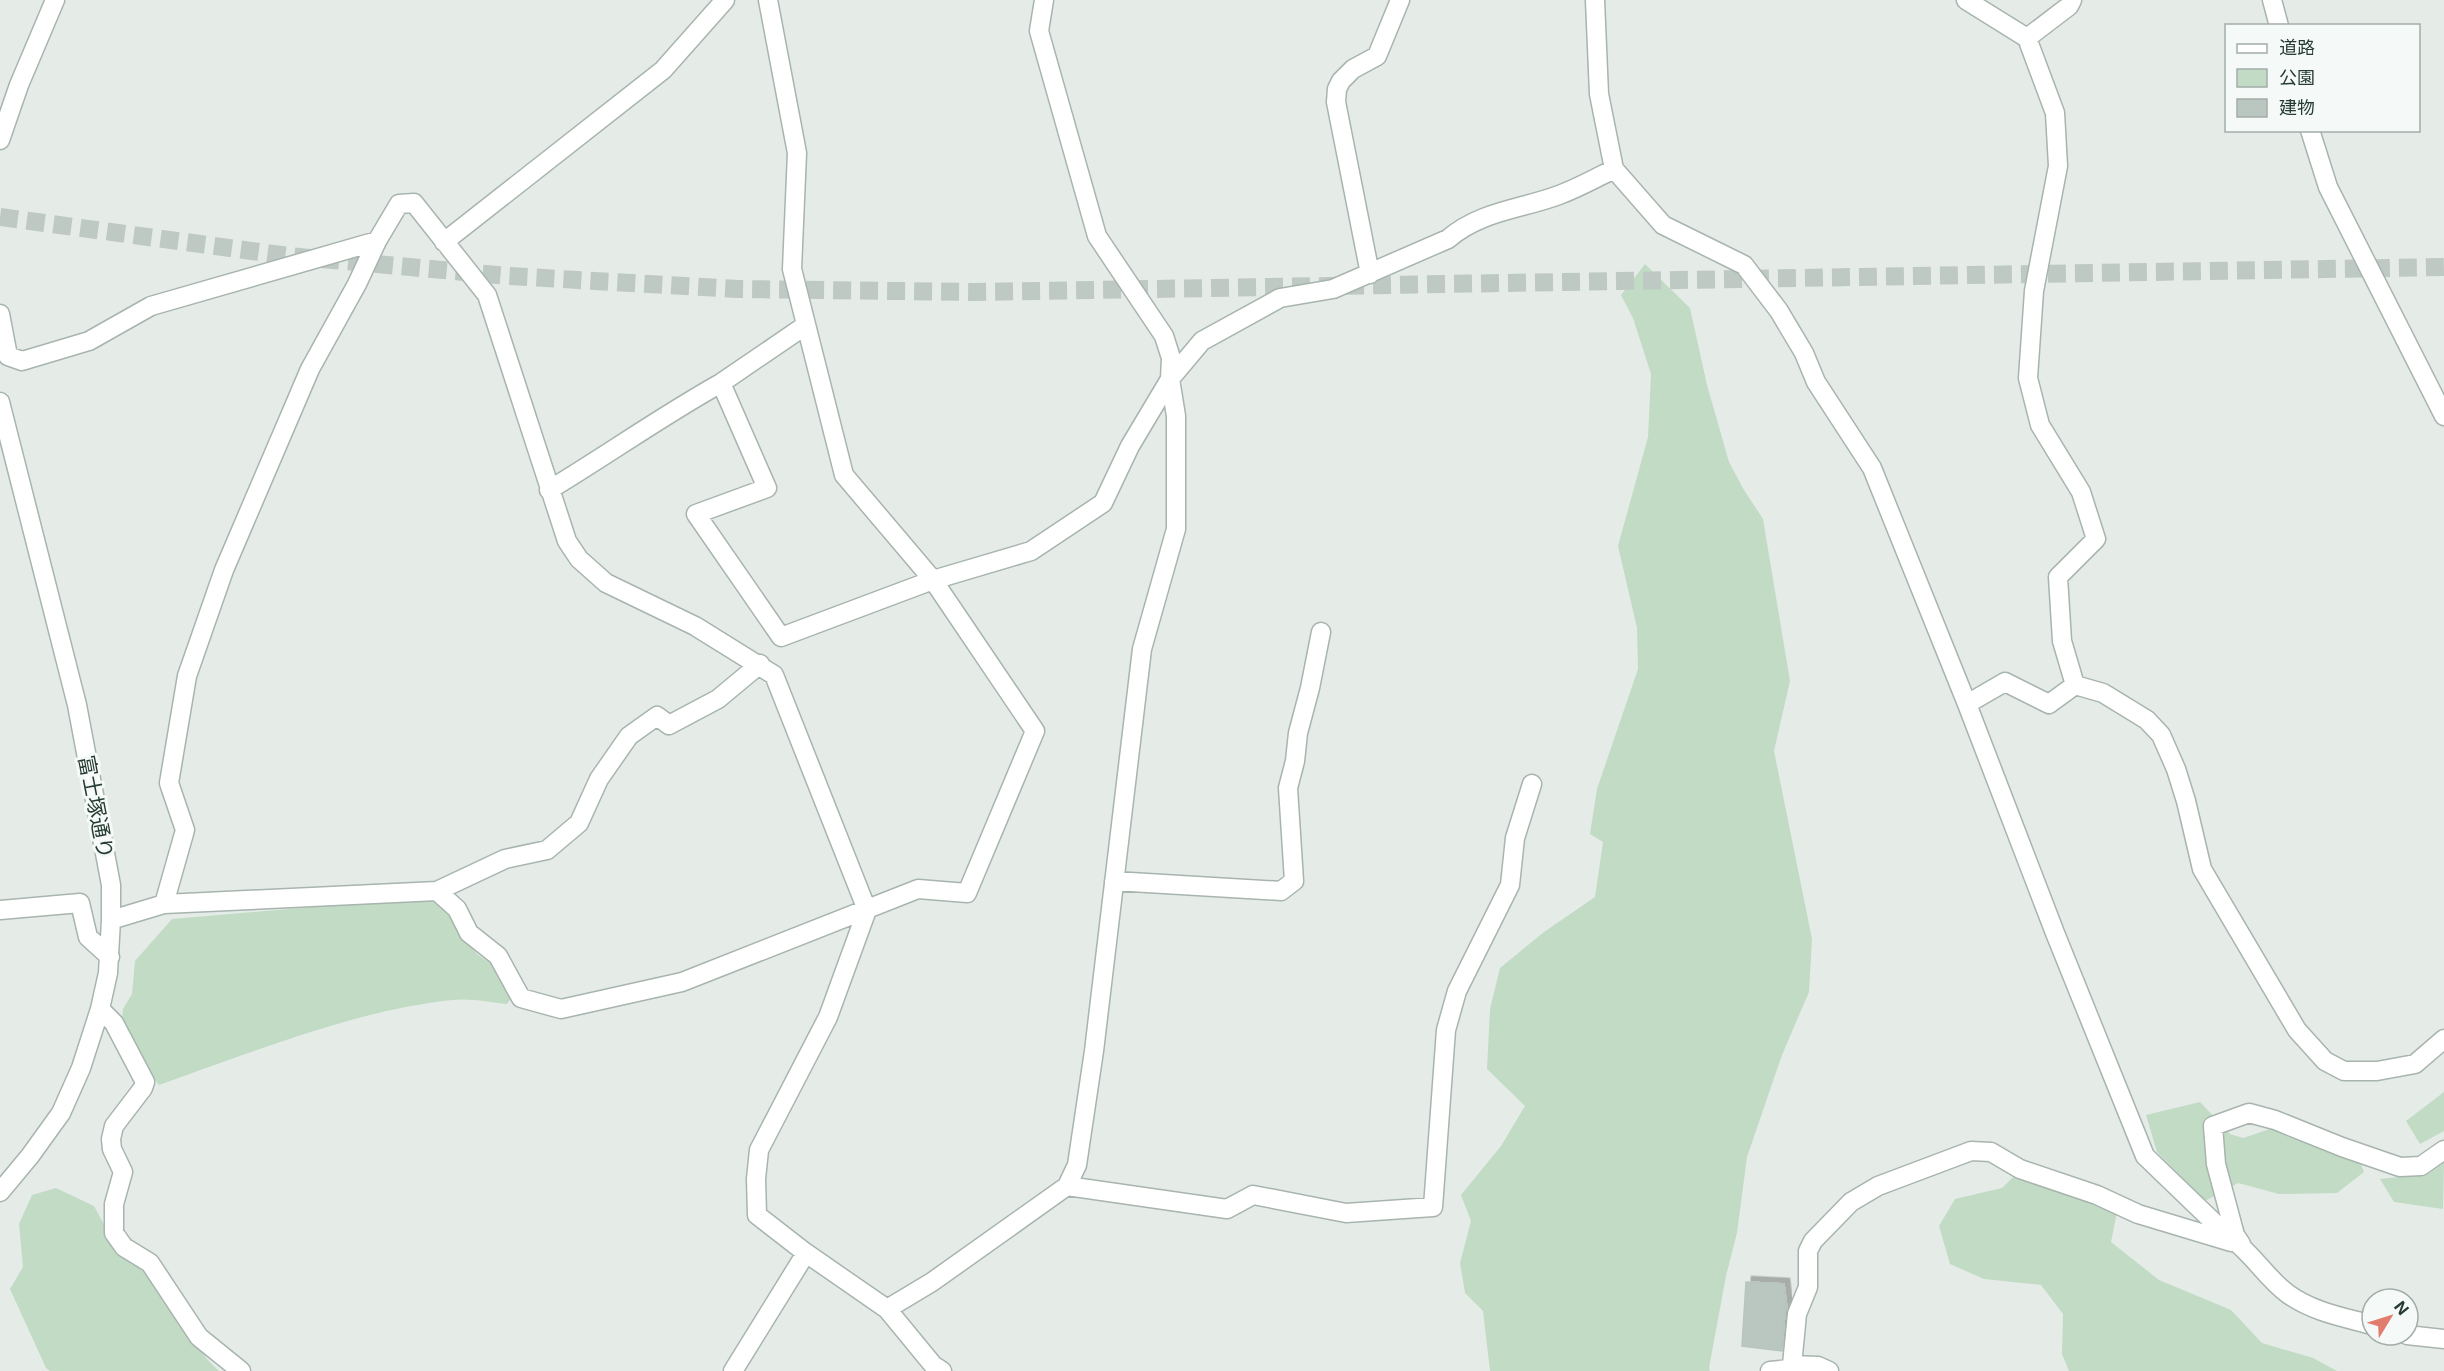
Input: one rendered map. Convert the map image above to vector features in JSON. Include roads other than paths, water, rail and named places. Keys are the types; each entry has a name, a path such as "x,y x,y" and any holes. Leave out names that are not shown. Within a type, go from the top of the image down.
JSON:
{"street":[{"path":"0,140 19,85 56,0"},
{"path":"444,242 663,70 725,0"},
{"path":"437,891 457,909 469,933 498,956 522,998 561,1009 682,982 918,889 967,893 1035,731 933,580 844,475 792,269 797,153 768,0"},
{"path":"886,1309 932,1282 1067,1186 1077,1165 1094,1051 1142,649 1176,529 1176,416 1170,379 1172,358 1164,336 1097,236 1039,31 1044,0"},
{"path":"1370,274 1336,102 1337,89 1341,81 1353,69 1377,56 1400,0"},
{"path":"1595,0 1599,94 1614,169 1663,225 1744,265 1779,311 1804,353 1816,382 1872,468 2145,1156 2227,1236 2241,1245"},
{"path":"1966,0 2027,38 2055,113 2058,166 2034,291 2028,378 2040,425 2081,492 2096,539 2058,577 2062,641 2074,686"},
{"path":"2027,38 2069,6 2072,0"},
{"path":"2272,0 2278,24"},
{"path":"2311,132 2328,187 2444,416"},
{"path":"721,383 767,488 696,514 781,637 933,580 1031,551 1103,503 1130,446 1170,379 1202,340 1280,298 1333,289 1448,239 1459,229 1508,208 1559,195 1614,169"},
{"path":"164,904 185,830 169,783 187,676 224,570 310,369 399,204 414,203 487,295 549,490 567,541 579,559 606,583 695,626 760,664 774,675 867,910 828,1017 759,1150 756,1179 757,1215 886,1309 933,1365 942,1371"},
{"path":"0,314 9,356 22,361 89,341 151,306 377,241"},
{"path":"549,490 662,417 721,383 806,325"},
{"name":"富士塚通り","path":"0,402 77,705 111,885 110,957 100,1009 81,1068 61,1113 0,1192"},
{"path":"1114,881 1281,891 1294,881 1288,788 1295,761 1298,732 1310,688 1321,632"},
{"path":"111,920 164,904 437,891 506,859 548,849 579,823 599,779 629,736 657,716 669,725 718,699 760,664"},
{"path":"1967,704 2005,682 2049,704 2074,686 2103,693 2147,720 2161,735 2179,780 2202,869 2297,1030 2325,1061 2344,1071 2377,1071 2415,1064 2444,1039"},
{"path":"1067,1186 1227,1209 1253,1194 1347,1213 1433,1207 1446,1030 1457,991 1510,885 1515,838 1532,784"},
{"path":"0,910 80,903 88,937 110,957"},
{"path":"100,1009 114,1023 145,1082 143,1088 114,1126 111,1139 112,1149 123,1172 114,1204 114,1233 124,1247 150,1263 199,1337 241,1371"},
{"path":"2360,1322 2310,1308 2286,1293 2241,1245 2235,1235 2216,1164 2213,1126 2249,1113 2276,1120 2342,1147 2400,1167 2421,1166 2444,1150"},
{"path":"1829,1371 1818,1366 1782,1368 1797,1314 1808,1287 1808,1251 1813,1241 1851,1202 1878,1186 1971,1151 1991,1152 2020,1169 2097,1195 2138,1214 2241,1245"},
{"path":"733,1371 806,1252"},
{"path":"2420,1336 2444,1339"}],"tunnel":[{"path":"0,217 289,256 508,276 738,289 975,292 2444,267"}]}
